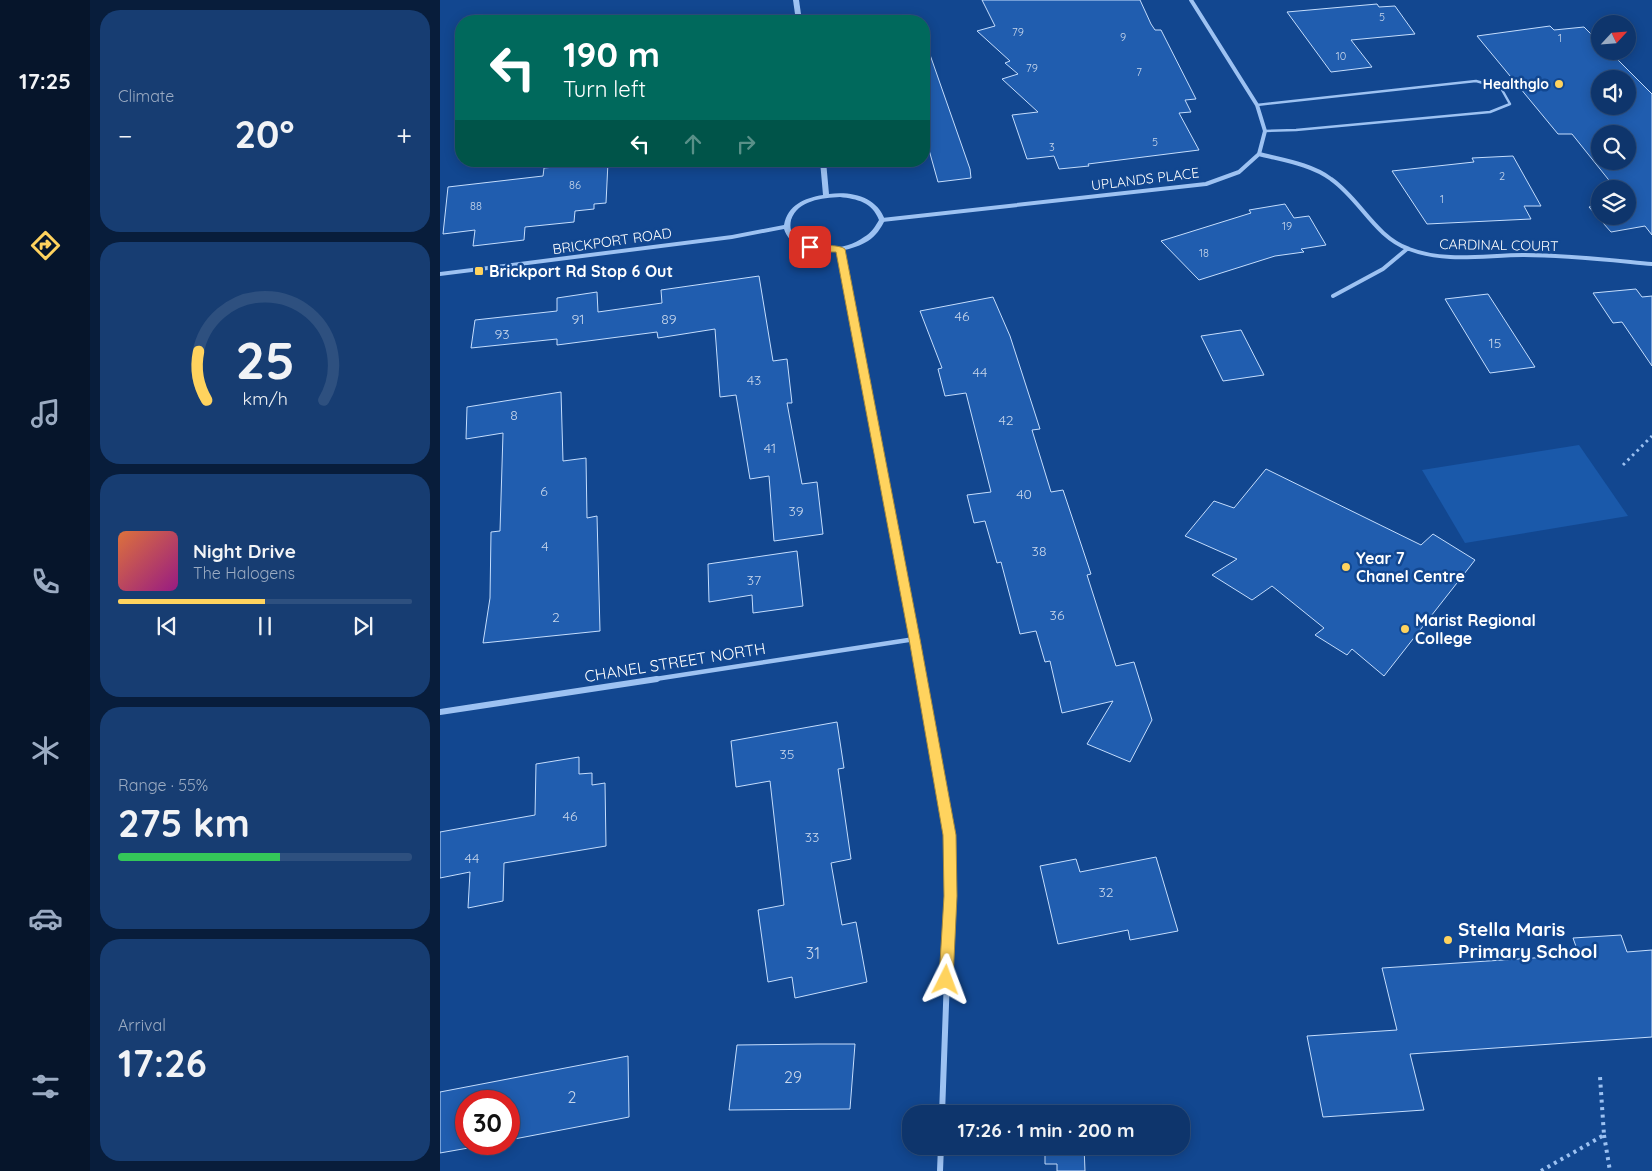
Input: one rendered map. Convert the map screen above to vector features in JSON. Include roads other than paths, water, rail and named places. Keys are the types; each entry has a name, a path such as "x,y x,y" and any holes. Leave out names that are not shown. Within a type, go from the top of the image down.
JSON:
{"street":[{"path":"796,0 798,15"},
{"path":"1191,0 1257,105 1265,131"},
{"name":"UPLANDS PLACE","path":"882,220 1206,184 1239,172 1258,154 1265,131"},
{"name":"CARDINAL COURT","path":"1258,154 1329,177 1351,197 1384,235 1407,249 1442,259 1538,255 1652,264"},
{"path":"823,167 826,196"},
{"path":"826,196 853,196 874,205 880,212 882,220 879,228 865,241 840,249 824,249 798,242 790,234 787,226 788,218 798,207 813,199 826,196"},
{"name":"BRICKPORT ROAD","path":"440,274 732,237 787,226"},
{"path":"840,249 915,639 949,835 950,896 942,1105"},
{"path":"1333,296 1383,269 1407,249"},
{"name":"CHANEL STREET NORTH","path":"440,712 915,639"},
{"path":"940,1171 941,1155"}],"lane":[{"path":"1257,105 1476,81 1501,88 1510,104 1490,112 1296,130 1265,131"}],"place":[{"name":"Healthglo","path":"1559,84"},
{"name":"Brickport Rd Stop 6 Out","path":"479,271"},
{"name":"Year 7 Chanel Centre","path":"1346,567"},
{"name":"Marist Regional College","path":"1405,629"},
{"name":"Stella Maris Primary School","path":"1448,940"}]}
